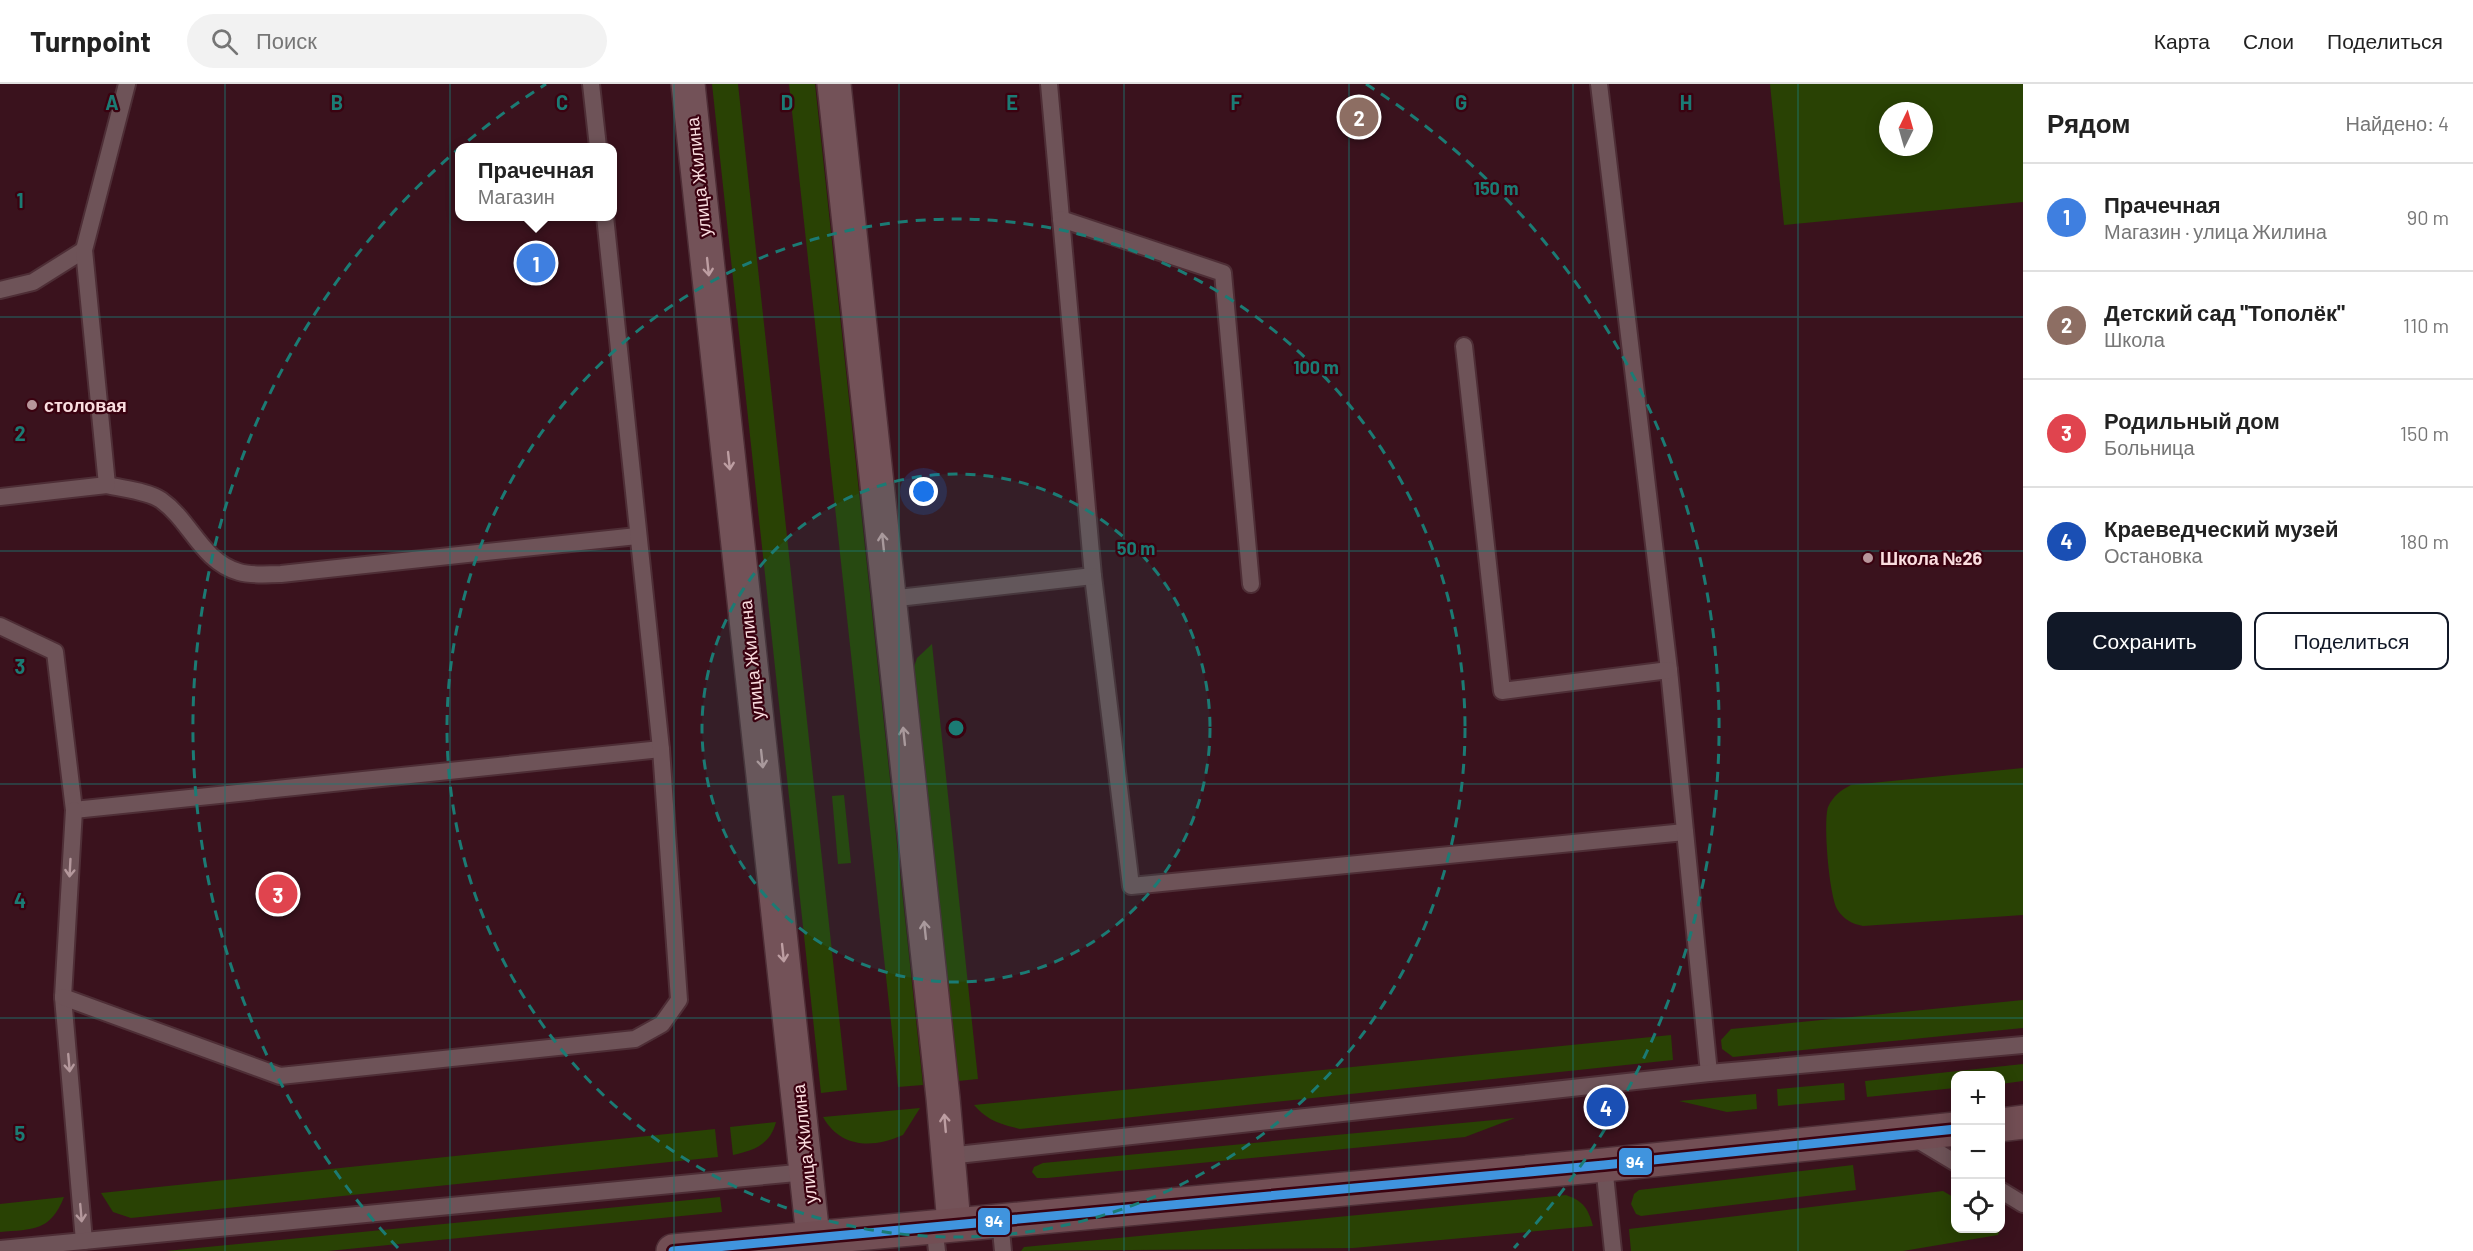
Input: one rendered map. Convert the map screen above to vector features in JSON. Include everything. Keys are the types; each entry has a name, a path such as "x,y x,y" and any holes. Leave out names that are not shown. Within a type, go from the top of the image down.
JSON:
{"main road":[{"name":"улица Жилина","path":"688,84 813,1237"},
{"path":"834,84 948,1156 942,1233"},
{"path":"2005,1124 2023,1122"},
{"path":"673,1251 813,1237 942,1233 1001,1236 1604,1165 1951,1130"}],"lane":[{"path":"107,485 84,250 127,84"},
{"path":"591,84 598,143"},
{"path":"1049,84 1093,576 1131,886 1685,832"},
{"path":"1599,84 1669,670 1709,1073"},
{"path":"1061,219 1223,273 1251,584"},
{"path":"63,997 280,1076 635,1040 662,1024 679,1000 660,748 605,221"},
{"path":"0,290 33,282 84,250"},
{"path":"1464,346 1502,692 1669,670"},
{"path":"0,497 107,485 159,498 178,514 204,549 221,565 241,573 281,574 637,536"},
{"path":"889,599 1093,576"},
{"path":"0,626 55,652 74,810 63,997 84,1241"},
{"path":"74,810 660,748"},
{"path":"948,1156 1709,1073 2023,1045"},
{"path":"1908,1134 1951,1160"},
{"path":"1604,1165 1613,1251"},
{"path":"0,1249 807,1172"},
{"path":"2005,1193 2023,1204"}],"green space":[{"path":"712,84 738,84 847,1090 821,1093"},
{"path":"789,84 815,84 923,1085 898,1087"},
{"path":"1770,84 2023,84 2023,202 1784,225"},
{"path":"932,644 978,1079 958,1081 913,670 917,658"},
{"path":"2023,768 2023,915 1863,926 1848,921 1839,913 1832,889 1826,827 1828,807 1841,791 1851,785"},
{"path":"844,795 851,863 838,864 832,796"},
{"path":"2023,1000 2023,1028 1733,1057 1722,1049 1721,1040 1731,1029"},
{"path":"1671,1035 1673,1060 1020,1129 995,1121 984,1115 974,1105"},
{"path":"2023,1064 2023,1081 2005,1083 2005,1071 1958,1071"},
{"path":"1951,1072 1951,1088 1867,1097 1865,1081"},
{"path":"1844,1083 1845,1100 1778,1106 1777,1089"},
{"path":"1756,1094 1757,1109 1727,1112 1679,1101"},
{"path":"920,1108 903,1135 881,1142 859,1143 849,1140 839,1135 823,1117"},
{"path":"1515,1118 1465,1137 1047,1178 1037,1178 1032,1172 1034,1167 1043,1163"},
{"path":"776,1122 770,1136 760,1145 733,1155 730,1127"},
{"path":"715,1129 718,1157 131,1218 113,1212 101,1193"},
{"path":"1853,1165 1856,1190 1641,1216 1636,1214 1631,1204 1634,1194 1639,1190"},
{"path":"1943,1191 1951,1196 1951,1233 1999,1233 1998,1235 1903,1251 1631,1251 1629,1229"},
{"path":"1566,1195 1584,1206 1593,1226 1353,1248 1021,1251 1024,1247"},
{"path":"64,1197 53,1217 46,1223 31,1229 0,1232 0,1204"},
{"path":"720,1197 722,1212 328,1251 166,1251"}],"transit line":[{"name":"94","path":"673,1251 1604,1165 1951,1130"}],"place":[{"name":"Детский сад \"Тополёк\"","path":"1359,117"},
{"name":"Прачечная","path":"536,263"},
{"name":"столовая","path":"32,405"},
{"name":"Школа №26","path":"1868,558"},
{"name":"Родильный дом","path":"278,894"},
{"name":"Краеведческий музей","path":"1606,1107"}]}
